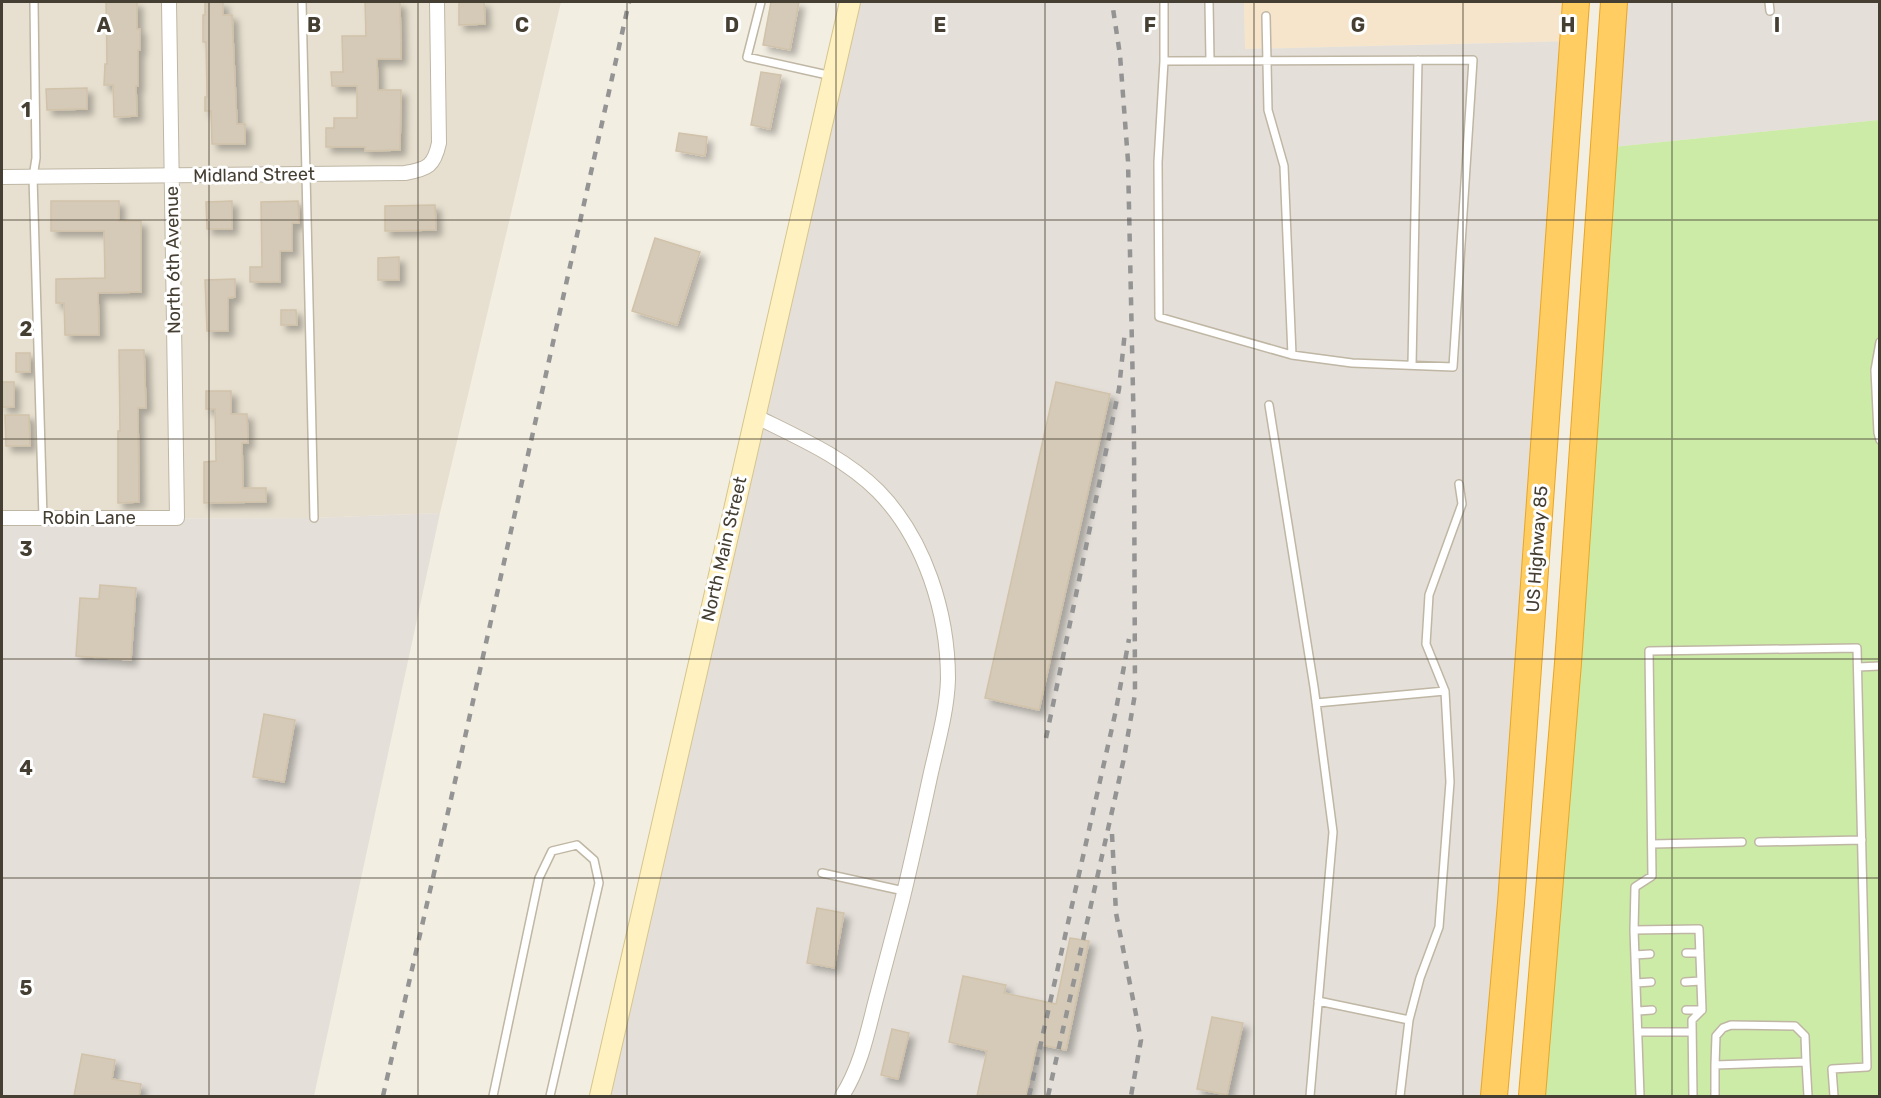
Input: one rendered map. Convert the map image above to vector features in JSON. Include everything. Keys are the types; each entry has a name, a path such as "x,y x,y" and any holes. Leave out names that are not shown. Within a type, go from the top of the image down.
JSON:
{"highway":[{"name":"US Highway 85","path":"1494,1096 1511,903 1576,2"},
{"path":"1532,1096 1567,674 1614,2"}],"street":[{"name":"North 6th Avenue","path":"169,2 177,519"},
{"name":"Midland Street","path":"2,177 405,174 420,171 432,163 439,143 437,2"},
{"name":"North Main Street","path":"600,1096 850,2"},
{"path":"755,416 817,447 859,475 892,506 905,524 927,568 945,642 948,679 945,710 904,891 861,1056 842,1096"},
{"name":"Robin Lane","path":"2,518 177,519"}],"lane":[{"path":"34,2 36,158 33,177 43,519"},
{"path":"302,2 314,518"},
{"path":"761,2 747,57 832,76"},
{"path":"1164,2 1164,61 1158,162 1159,317 1292,356 1352,363 1453,367 1473,60 1164,61"},
{"path":"1209,2 1210,60"},
{"path":"1769,2 1770,11"},
{"path":"1266,16 1268,110 1284,166 1292,356"},
{"path":"1412,365 1418,60"},
{"path":"1880,342 1875,370 1880,440"},
{"path":"1269,405 1316,703 1333,832 1310,1096"},
{"path":"1400,1096 1409,1020 1420,978 1439,927 1450,782 1445,691 1426,644 1429,595 1462,504 1459,484"},
{"path":"1640,1096 1634,930 1635,887 1652,876 1649,651 1857,648 1867,1068 1832,1069 1834,1096"},
{"path":"1858,667 1880,666"},
{"path":"1316,703 1445,691"},
{"path":"1759,842 1862,840"},
{"path":"1652,844 1742,842"},
{"path":"493,1096 539,878 552,851 577,845 594,860 598,883 550,1096"},
{"path":"822,873 904,891"},
{"path":"1634,930 1699,929 1702,1010 1692,1020 1693,1096"},
{"path":"1686,953 1700,952"},
{"path":"1635,955 1650,954"},
{"path":"1685,982 1701,981"},
{"path":"1636,983 1651,982"},
{"path":"1318,1001 1409,1020"},
{"path":"1638,1011 1652,1010"},
{"path":"1686,1010 1702,1010"},
{"path":"1715,1096 1716,1035 1723,1028 1731,1025 1795,1026 1805,1036 1808,1096"},
{"path":"1638,1032 1692,1032"},
{"path":"1715,1065 1806,1062"}],"shaded area":[{"path":"2,2 561,2 440,513 314,518 2,519"},
{"path":"850,2 1244,2 1245,49 1573,41 1494,1096 600,1096"},
{"path":"1244,2 1576,2 1573,41 1245,49"},
{"path":"1614,2 1879,2 1879,120 1603,148"},
{"path":"440,513 314,1096 2,1096 2,519 314,518"}],"green space":[{"path":"1879,120 1879,1096 1532,1096 1603,148"}],"building":[{"path":"106,2 137,2 140,50 138,50 138,86 136,86 137,116 114,117 113,85 104,85 105,64 107,64"},
{"path":"205,2 223,2 223,15 232,15 237,124 245,124 245,144 212,144 211,111 205,111 206,42 203,42 203,15 205,15"},
{"path":"365,2 400,2 401,59 377,59 378,90 401,90 400,150 365,151 365,147 326,147 326,128 334,128 334,118 357,118 357,86 332,86 331,72 343,72 342,36 366,36"},
{"path":"459,2 484,2 485,24 459,25"},
{"path":"771,2 799,2 790,50 763,45"},
{"path":"761,72 781,75 770,129 751,125"},
{"path":"87,88 87,109 47,110 46,89"},
{"path":"679,133 707,137 705,156 676,151"},
{"path":"51,201 119,201 119,221 141,221 141,292 98,293 99,335 65,335 64,303 56,303 56,279 105,278 104,231 51,231"},
{"path":"232,201 232,229 207,229 206,202"},
{"path":"298,201 299,223 292,223 292,251 280,251 280,282 250,282 250,267 262,267 261,202"},
{"path":"435,205 436,230 385,231 385,206"},
{"path":"655,238 700,252 677,325 632,311"},
{"path":"399,257 399,280 378,280 378,258"},
{"path":"235,279 235,297 228,298 228,331 207,331 205,280"},
{"path":"281,310 296,310 297,325 281,325"},
{"path":"119,350 144,350 146,408 138,408 139,502 118,503"},
{"path":"16,353 30,353 30,372 16,372"},
{"path":"2,382 14,382 14,407 2,407"},
{"path":"1056,382 1110,394 1039,710 985,698"},
{"path":"206,391 231,391 231,414 247,414 248,443 242,443 243,488 266,488 266,502 204,503 204,462 216,461 215,409 206,409"},
{"path":"5,415 29,415 30,446 6,446"},
{"path":"100,585 136,588 131,660 76,656 80,598 99,599"},
{"path":"264,714 295,720 284,782 253,777"},
{"path":"817,908 844,913 834,968 807,963"},
{"path":"1070,938 1089,941 1066,1050 1037,1044 1026,1096 977,1096 987,1051 949,1042 963,976 1006,985 1004,993 1056,1004"},
{"path":"1212,1017 1243,1023 1227,1095 1197,1089"},
{"path":"892,1029 909,1033 898,1079 881,1075"},
{"path":"82,1054 115,1060 112,1079 141,1084 139,1096 74,1096"}],"railway":[{"path":"383,1096 629,2"},
{"path":"1048,1096 1124,758 1135,694 1134,438 1128,161 1120,55 1112,2"},
{"path":"1046,738 1119,389 1125,331"},
{"path":"1029,1096 1116,710 1129,639"},
{"path":"1112,834 1116,913 1141,1040 1131,1096"}]}
